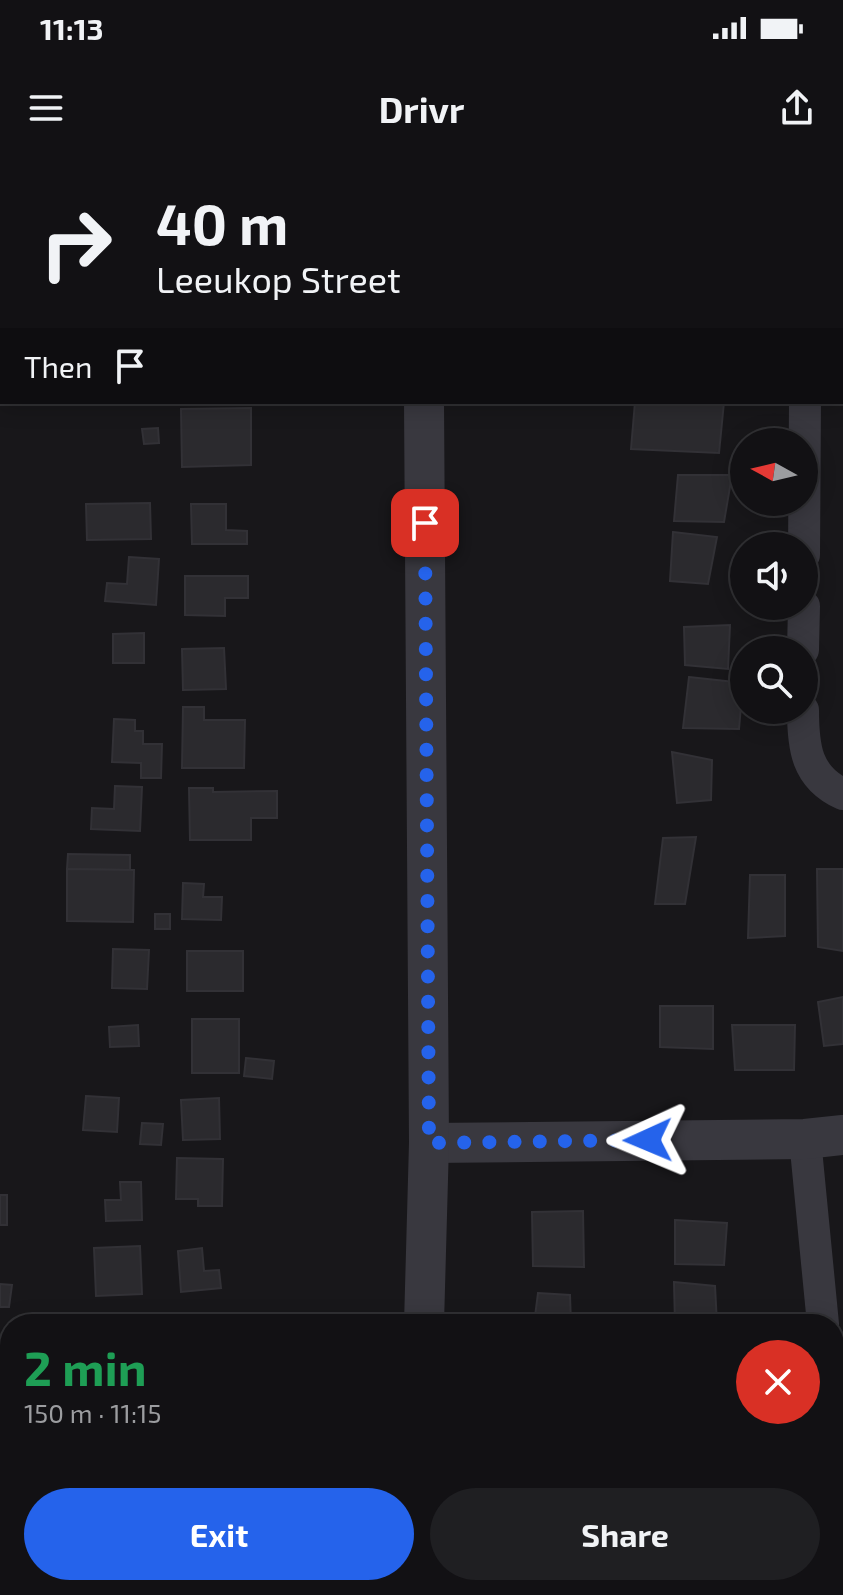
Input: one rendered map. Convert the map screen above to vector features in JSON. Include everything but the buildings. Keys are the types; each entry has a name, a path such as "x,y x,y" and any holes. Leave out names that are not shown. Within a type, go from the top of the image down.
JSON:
{"street":[{"path":"424,404 429,1143 424,1314"},
{"path":"804,532 805,404"},
{"path":"804,724 807,756 824,781 843,794"},
{"path":"429,1143 824,1137 823,1314"}],"route":[{"path":"425,523 429,1143 648,1140"}]}
